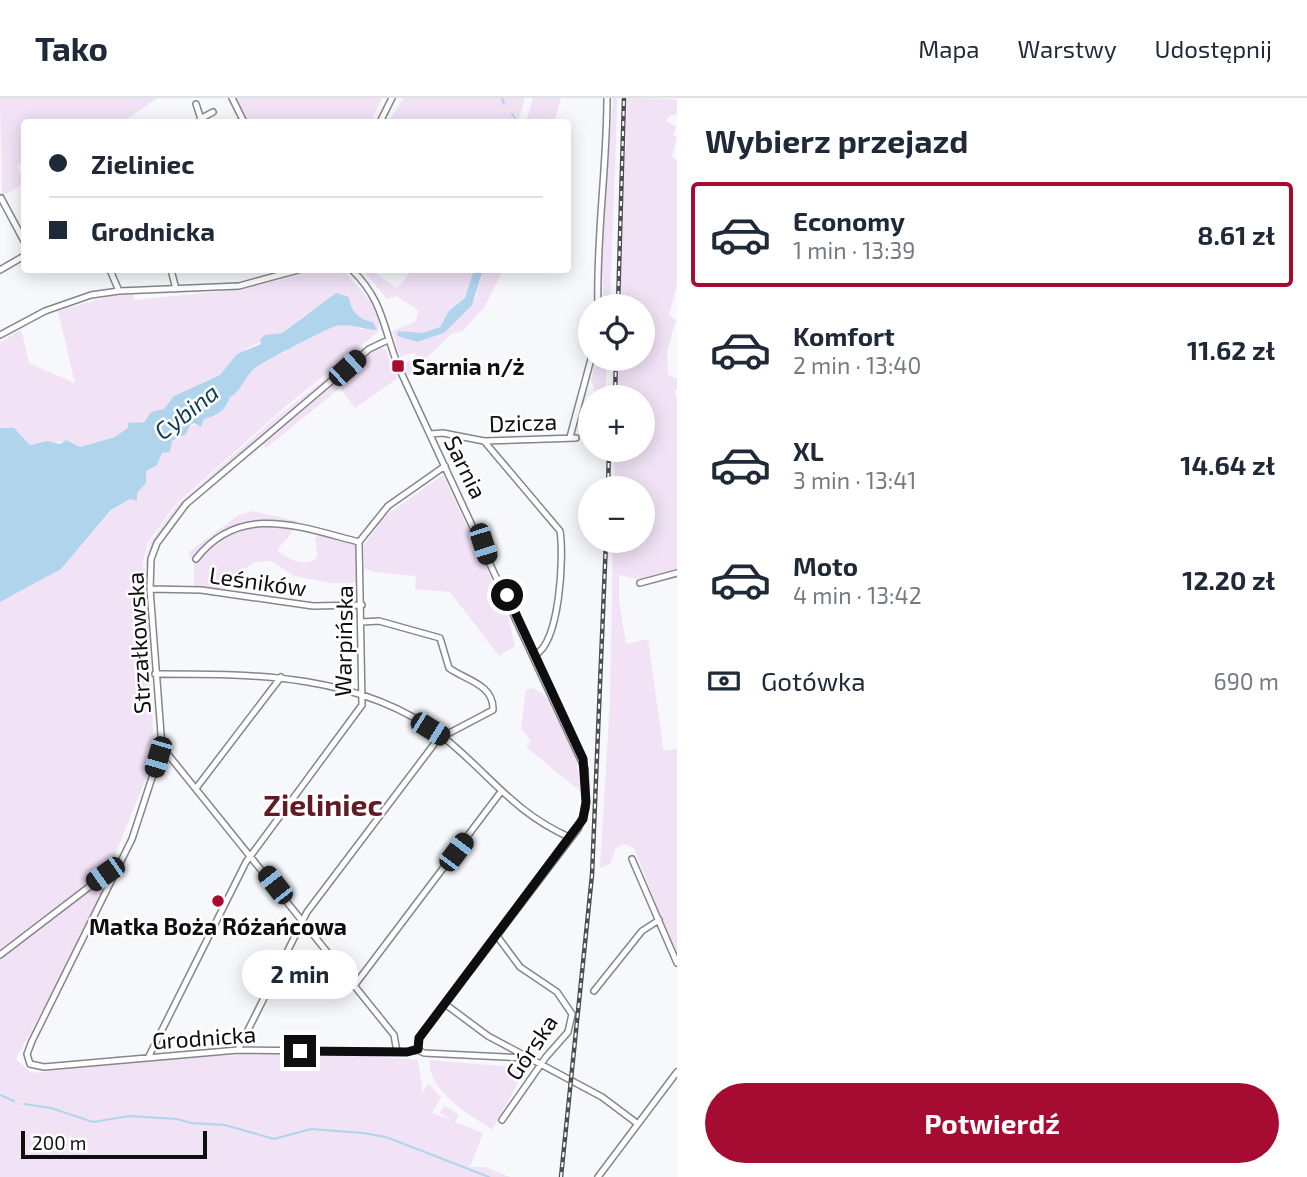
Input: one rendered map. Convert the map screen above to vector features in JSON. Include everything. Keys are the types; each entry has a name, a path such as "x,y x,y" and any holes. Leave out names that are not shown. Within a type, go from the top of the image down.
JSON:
{"street":[{"path":"232,98 242,119"},
{"path":"382,119 392,98"},
{"path":"598,294 596,253 603,204 607,98"},
{"path":"196,104 200,119"},
{"path":"204,119 213,112"},
{"path":"1,198 21,235"},
{"path":"0,270 21,258"},
{"path":"111,273 119,290"},
{"path":"172,273 176,289"},
{"path":"0,335 65,302 119,290 233,287 287,273"},
{"name":"Sarnia","path":"355,273 370,288 379,304 388,340 535,655 585,769 584,814 570,838 419,1038 418,1049"},
{"name":"Strzałkowska","path":"30,1064 27,1054 32,1041 121,862 141,814 162,747 150,589 153,551 180,510 369,349 388,340"},
{"name":"Dzicza","path":"430,434 443,433 484,441 573,438 588,371"},
{"path":"484,441 560,531 554,623 543,649 535,655"},
{"path":"196,559 214,538 228,530 256,523 299,528 359,542 388,506 445,466"},
{"name":"Warpińska","path":"148,1058 250,854 362,705 359,542"},
{"path":"640,583 677,573"},
{"name":"Leśników","path":"150,589 201,590 313,606 362,606"},
{"path":"238,1050 302,921 442,737 492,713 494,705 487,692 449,668 442,640 435,635 379,621 362,622"},
{"path":"155,674 281,677 326,684 363,697 402,713 442,737 500,793 532,818 570,838"},
{"path":"197,787 281,677"},
{"path":"162,747 197,787 394,1035 397,1052"},
{"path":"354,986 500,793"},
{"path":"632,859 677,963"},
{"path":"0,955 121,862"},
{"path":"594,991 642,931 659,920"},
{"name":"Górska","path":"497,936 520,967 557,992 570,1009 568,1032 540,1066 502,1121"},
{"path":"445,1003 511,1050 602,1097 638,1124"},
{"path":"418,1049 424,1054 526,1058"},
{"name":"Grodnicka","path":"30,1064 58,1066 238,1050 397,1052 418,1049"},
{"path":"506,1057 511,1050"},
{"path":"598,1177 677,1072"}],"shaded area":[{"path":"0,98 158,98 126,119 21,119 21,163 17,165 21,185 2,197"},
{"path":"235,98 382,98 372,119 246,119"},
{"path":"404,98 525,98 519,119 390,119"},
{"path":"533,98 561,98 555,119 527,119"},
{"path":"613,98 617,98 610,294 603,294 601,256"},
{"path":"627,98 677,99 677,115 670,115 666,121 676,127 673,135 677,137 672,156 677,161 677,284 669,315 676,320 667,351 668,374 677,379 677,390 674,391 677,398 677,570 657,579 643,580 619,575 619,601 626,644 648,639 664,751 677,749 677,957 634,848 624,844 616,848 610,864 600,868 610,701 613,553 655,553 655,476 614,476 615,462 655,462 655,385 618,385 618,371 655,371 655,294 620,294"},
{"path":"303,273 347,273 373,306 379,323 378,332 286,406 175,505 148,542 142,566 147,571 154,759 112,862 99,905 16,1059 31,1073 190,1056 328,1052 418,1060 423,1093 428,1083 441,1097 432,1113 452,1120 440,1113 444,1106 459,1114 455,1122 483,1133 470,1167 485,1167 510,1177 0,1177 0,602 61,569 112,510 130,499 146,483 146,471 157,465 162,453 170,452 172,441 179,439 190,425 202,425 204,419 228,405 230,397 252,370 333,326 350,324 363,330 373,322 353,315 349,297 306,314 282,333 247,348 220,375 174,396 164,409 115,437 80,447 68,441 30,445 19,433 0,428 0,343 21,329 29,363 75,383 58,311 114,295 133,294 134,300 244,289"},
{"path":"365,273 375,273 397,288 410,273 473,273 465,298 448,313 440,327 423,333 399,331 397,336 420,342 444,333 476,297 482,273 502,273 484,308 462,331 451,334 408,376 401,360 408,362 417,358 415,352 400,357 392,331 415,322 419,311 396,296 387,299"},
{"path":"376,339 185,502 155,541 147,567 145,565 150,543 176,506 274,419"},
{"path":"379,346 386,350 398,378 355,408 340,388 266,448 261,442"},
{"path":"593,371 606,371 606,385 593,385"},
{"path":"443,475 507,612 515,646 499,656 450,592 415,589 416,576 374,572 364,568 364,545 385,516"},
{"path":"252,511 297,521 294,530 277,550 298,562 310,562 318,555 315,540 318,533 356,544 357,583 331,583 294,576 272,561 256,562 226,579 226,589 194,586 194,559 188,556 189,552 239,515"},
{"path":"533,688 554,706 562,719 577,763 580,791 526,747 531,741 521,729 526,690"},
{"path":"429,1060 526,1068 492,1130 461,1109 443,1092 431,1072"}],"water":[{"path":"473,273 482,273 472,305 444,333 418,342 397,336 398,331 423,333 440,327 449,311 465,298"},
{"name":"Cybina","path":"336,293 349,297 356,314 373,322 377,330 336,326 254,369 223,409 204,419 201,427 194,423 190,425 186,434 172,441 170,452 162,453 157,465 146,471 146,483 137,493 137,501 130,499 111,510 61,569 0,602 0,428 14,428 30,445 47,441 60,444 66,440 80,447 115,437 128,428 128,423 144,422 151,412 164,409 174,396 220,375 237,354 261,344 260,339 265,335 282,333"}],"waterway":[{"path":"502,98 504,104"},
{"path":"512,114 516,119"},
{"path":"0,1095 14,1101"},
{"path":"24,1104 51,1108 93,1122 129,1116 177,1119 191,1123 225,1125 274,1139 311,1129 363,1133 386,1137 489,1177"}],"railway":[{"path":"618,294 624,98"},
{"path":"615,385 616,371"},
{"path":"608,476 609,462"},
{"path":"561,1177 592,875 605,553"}],"place":[{"name":"Sarnia n/ż","path":"398,366"},
{"name":"Matka Boża Różańcowa","path":"218,901"}],"district":[{"name":"Zieliniec","path":"323,804"}],"route":[{"path":"300,1051 407,1052 418,1049 416,1046 419,1038 583,819 586,802 583,759 507,595"}]}
